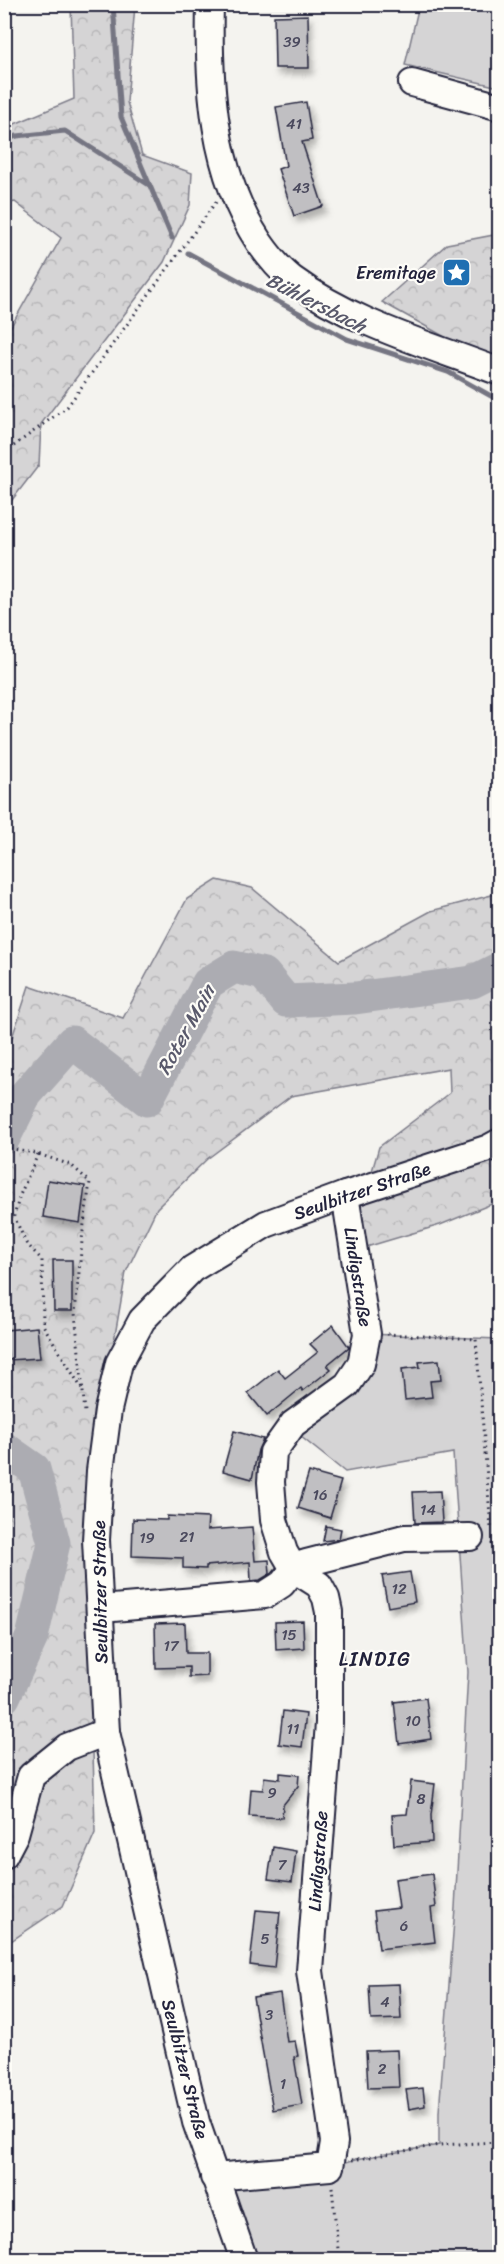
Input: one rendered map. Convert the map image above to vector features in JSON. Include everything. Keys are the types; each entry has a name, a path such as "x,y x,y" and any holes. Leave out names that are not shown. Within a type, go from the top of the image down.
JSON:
{"street":[{"path":"210,4 209,52 213,103 229,184 246,222 267,253 291,278 343,310 500,372"},
{"path":"412,83 500,107"},
{"name":"Seulbitzer Straße","path":"244,2259 196,2122 106,1732 96,1540 100,1471 108,1410 118,1364 142,1320 192,1269 266,1224 345,1195 489,1148 500,1142"},
{"name":"Lindigstraße","path":"330,2167 334,2142 310,1971 328,1723 329,1612 326,1598 319,1585 294,1569 284,1552 274,1520 271,1482 273,1452 293,1424 347,1385 361,1364 367,1334 345,1195"},
{"path":"113,1608 265,1596 282,1584 294,1569 306,1563 404,1538 470,1537"},
{"path":"4,1855 15,1834 31,1776 68,1747 106,1732"},
{"path":"214,2177 330,2167"}],"path":[{"path":"4,453 67,407 229,184"},
{"path":"4,1147 38,1154 70,1165 90,1182 75,1313 85,1415"},
{"path":"38,1154 20,1195 14,1216 26,1244 42,1260 43,1325 82,1390"},
{"path":"367,1334 476,1339 493,1551"},
{"path":"339,2259 330,2167 356,2159 439,2145 500,2142"}],"green space":[{"path":"71,5 135,5 127,102 142,155 192,173 190,205 164,262 41,424 39,465 5,509 5,337 61,238 15,202 5,204 5,128 74,99"},
{"path":"419,5 499,5 499,87 405,65"},
{"name":"Eremitage","path":"499,234 499,367 382,302 447,244"},
{"path":"217,880 252,888 339,961 431,911 499,893 499,1128 421,1160 372,1171 379,1147 450,1093 449,1068 291,1096 207,1159 157,1208 126,1272 87,1496 95,1833 63,1906 5,1945 4,1062 29,986 123,1018 187,899"},
{"path":"499,1151 499,1201 440,1225 363,1248 360,1198"},
{"path":"367,1334 499,1339 499,2259 250,2259 228,2187 330,2167 356,2159 439,2145 439,2112 455,1908 468,1672 453,1453 345,1472 290,1428 347,1385"}],"building":[{"path":"308,15 309,68 275,68 274,16"},
{"path":"306,102 312,140 302,142 323,206 294,216 278,169 286,166 276,107"},
{"path":"48,1180 85,1186 80,1223 43,1217"},
{"path":"53,1260 72,1260 72,1311 54,1311"},
{"path":"333,1325 349,1347 327,1365 331,1369 303,1391 301,1388 267,1416 248,1393 278,1369 285,1378 318,1352 310,1344"},
{"path":"37,1327 40,1358 8,1360 6,1330"},
{"path":"439,1360 441,1380 430,1381 432,1397 405,1400 402,1369 420,1367 419,1362"},
{"path":"234,1431 263,1439 258,1450 252,1479 223,1471"},
{"path":"309,1472 341,1481 330,1518 298,1508"},
{"path":"440,1491 442,1522 415,1523 413,1492"},
{"path":"167,1516 208,1518 207,1530 252,1527 255,1561 269,1560 270,1574 260,1580 251,1581 250,1562 206,1566 206,1569 183,1568 183,1558 132,1556 133,1519 167,1520"},
{"path":"326,1526 341,1529 339,1539 323,1541"},
{"path":"410,1572 415,1602 388,1607 382,1576"},
{"path":"303,1621 304,1648 276,1650 275,1622"},
{"path":"185,1623 186,1653 207,1653 207,1676 189,1677 189,1667 156,1668 155,1624"},
{"path":"426,1698 431,1739 399,1744 394,1702"},
{"path":"283,1711 306,1714 302,1747 279,1744"},
{"path":"280,1773 299,1775 298,1786 283,1805 282,1818 249,1816 251,1789 263,1790 264,1777 280,1779"},
{"path":"411,1781 435,1784 431,1815 432,1842 394,1845 392,1815 407,1814"},
{"path":"273,1847 296,1851 292,1882 268,1879"},
{"path":"432,1874 436,1907 431,1908 435,1942 379,1949 374,1911 399,1908 395,1879"},
{"path":"256,1910 280,1912 274,1968 250,1965"},
{"path":"399,1984 401,2019 371,2020 369,1985"},
{"path":"280,1993 287,2042 295,2041 298,2056 294,2057 302,2105 273,2110 253,1997"},
{"path":"397,2050 399,2087 368,2088 366,2051"},
{"path":"423,2088 425,2106 409,2109 406,2090"}],"waterway":[{"name":"Bühlersbach","path":"113,4 121,117 172,238"},
{"path":"4,140 17,136 65,131 149,185"},
{"name":"Bühlersbach","path":"188,253 347,339 448,372 500,401"},
{"name":"Roter Main","path":"4,1138 26,1094 72,1042 147,1100 208,983 234,967 264,974 286,1001 355,998 472,982 500,968"},
{"name":"Roter Main","path":"4,1448 34,1469 54,1543 32,1637 4,1697"}],"place":[{"name":"Eremitage","path":"457,273"}],"district":[{"name":"LINDIG","path":"375,1659"}]}
